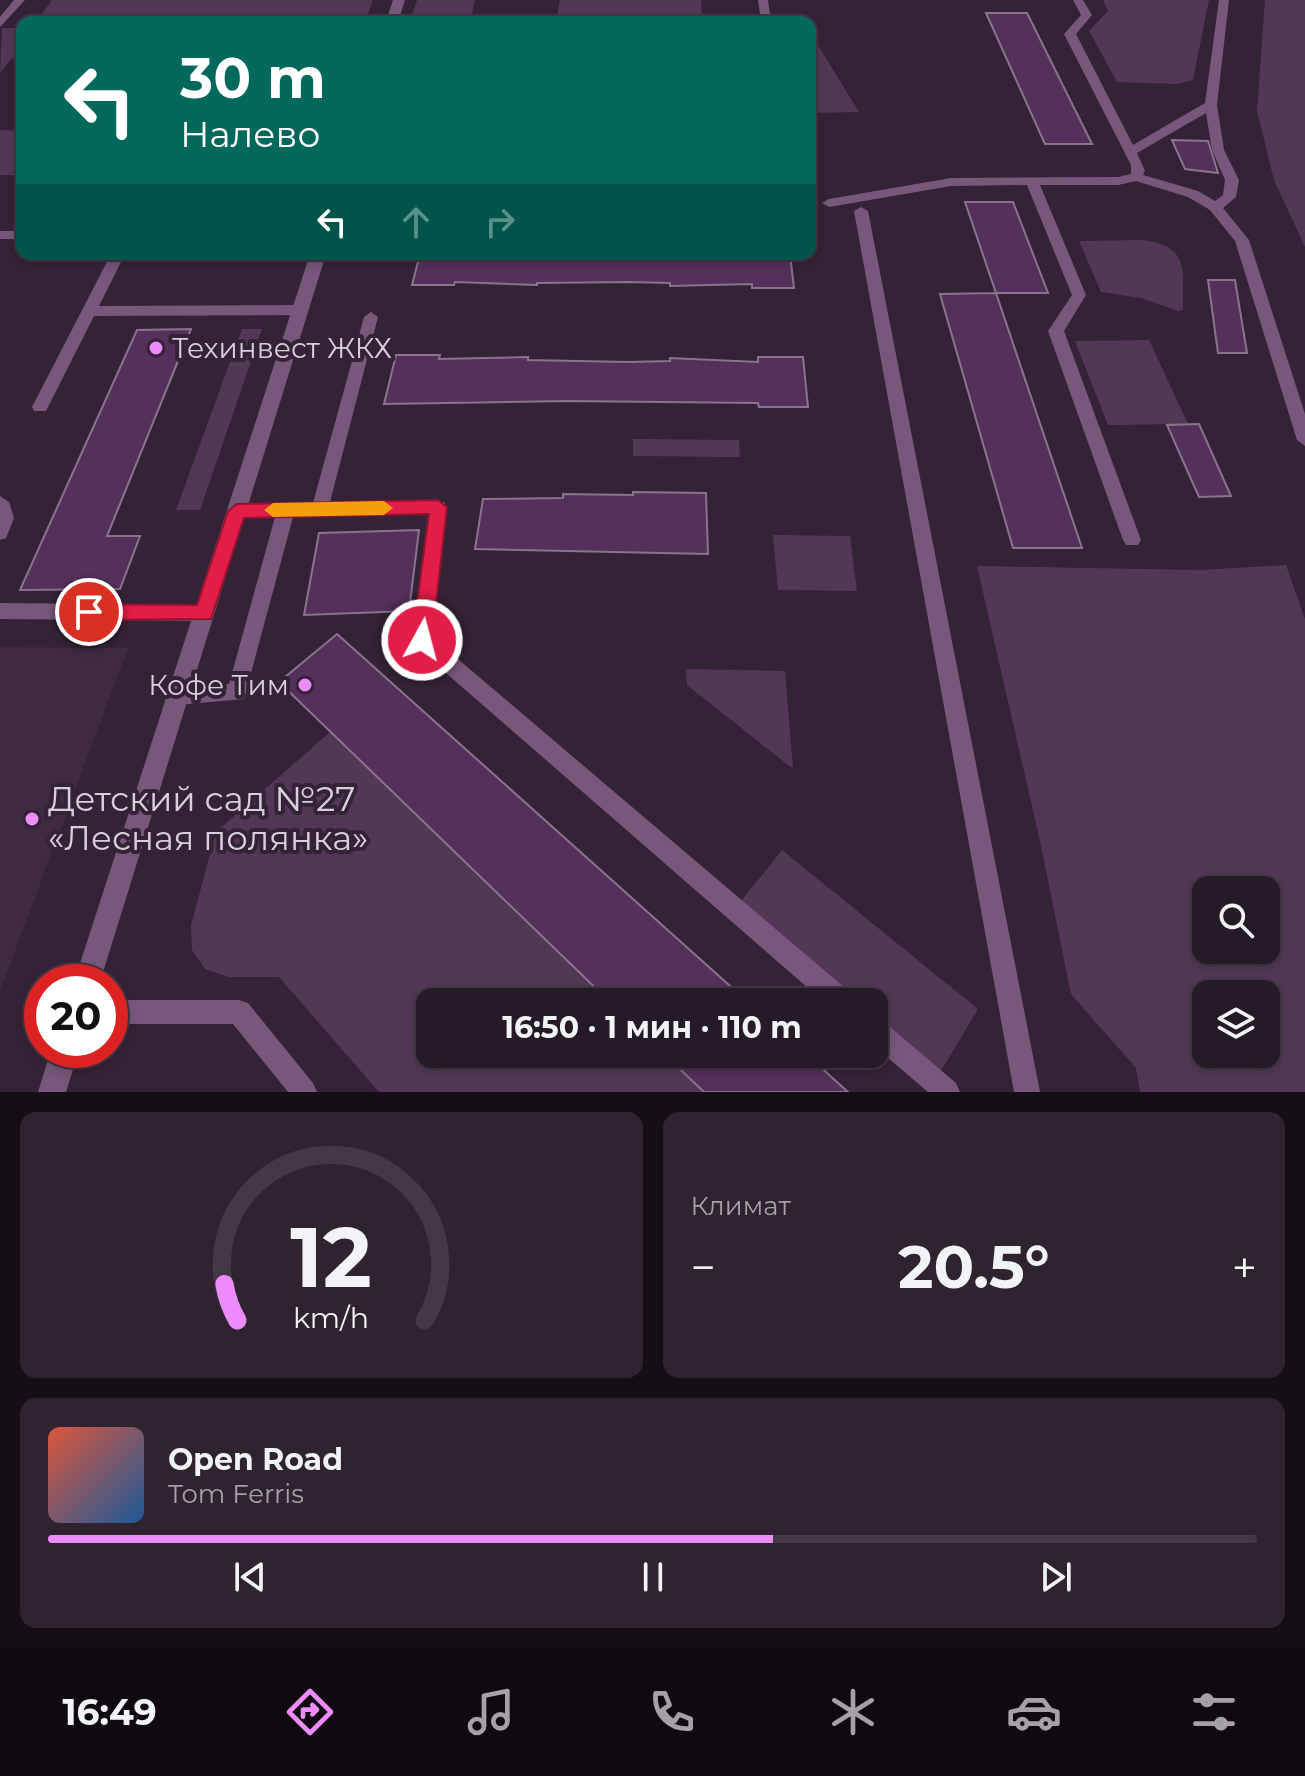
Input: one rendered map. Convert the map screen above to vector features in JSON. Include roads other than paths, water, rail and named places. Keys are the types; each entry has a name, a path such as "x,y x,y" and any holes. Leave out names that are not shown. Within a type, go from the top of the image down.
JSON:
{"street":[{"path":"93,964 316,260"},
{"path":"52,1092 59,1068"}],"lane":[{"path":"0,24 20,0"},
{"path":"1078,0 1087,15 1070,34 1139,171 1136,177"},
{"path":"1215,207 1229,197 1232,180 1218,150 1211,105 1224,0"},
{"path":"1130,152 1211,105"},
{"path":"829,203 951,182 1118,181 1136,177 1193,194 1215,207 1242,240 1305,440"},
{"path":"1032,182 1079,295 1056,331 1132,540"},
{"path":"861,211 1027,1092"},
{"path":"40,407 115,260"},
{"path":"88,311 300,310"},
{"path":"320,509 371,317"},
{"path":"0,503 6,511 6,521 0,533"},
{"path":"237,511 438,507 422,640 826,988"},
{"path":"178,696 237,693 286,509"},
{"path":"0,611 204,613"},
{"path":"128,1012 239,1012 304,1092"},
{"path":"888,1042 947,1092"}],"place":[{"name":"Техинвест ЖКХ","path":"156,348"},
{"name":"Кофе Тим","path":"305,685"},
{"name":"Детский сад №27 «Лесная полянка»","path":"32,819"}]}
